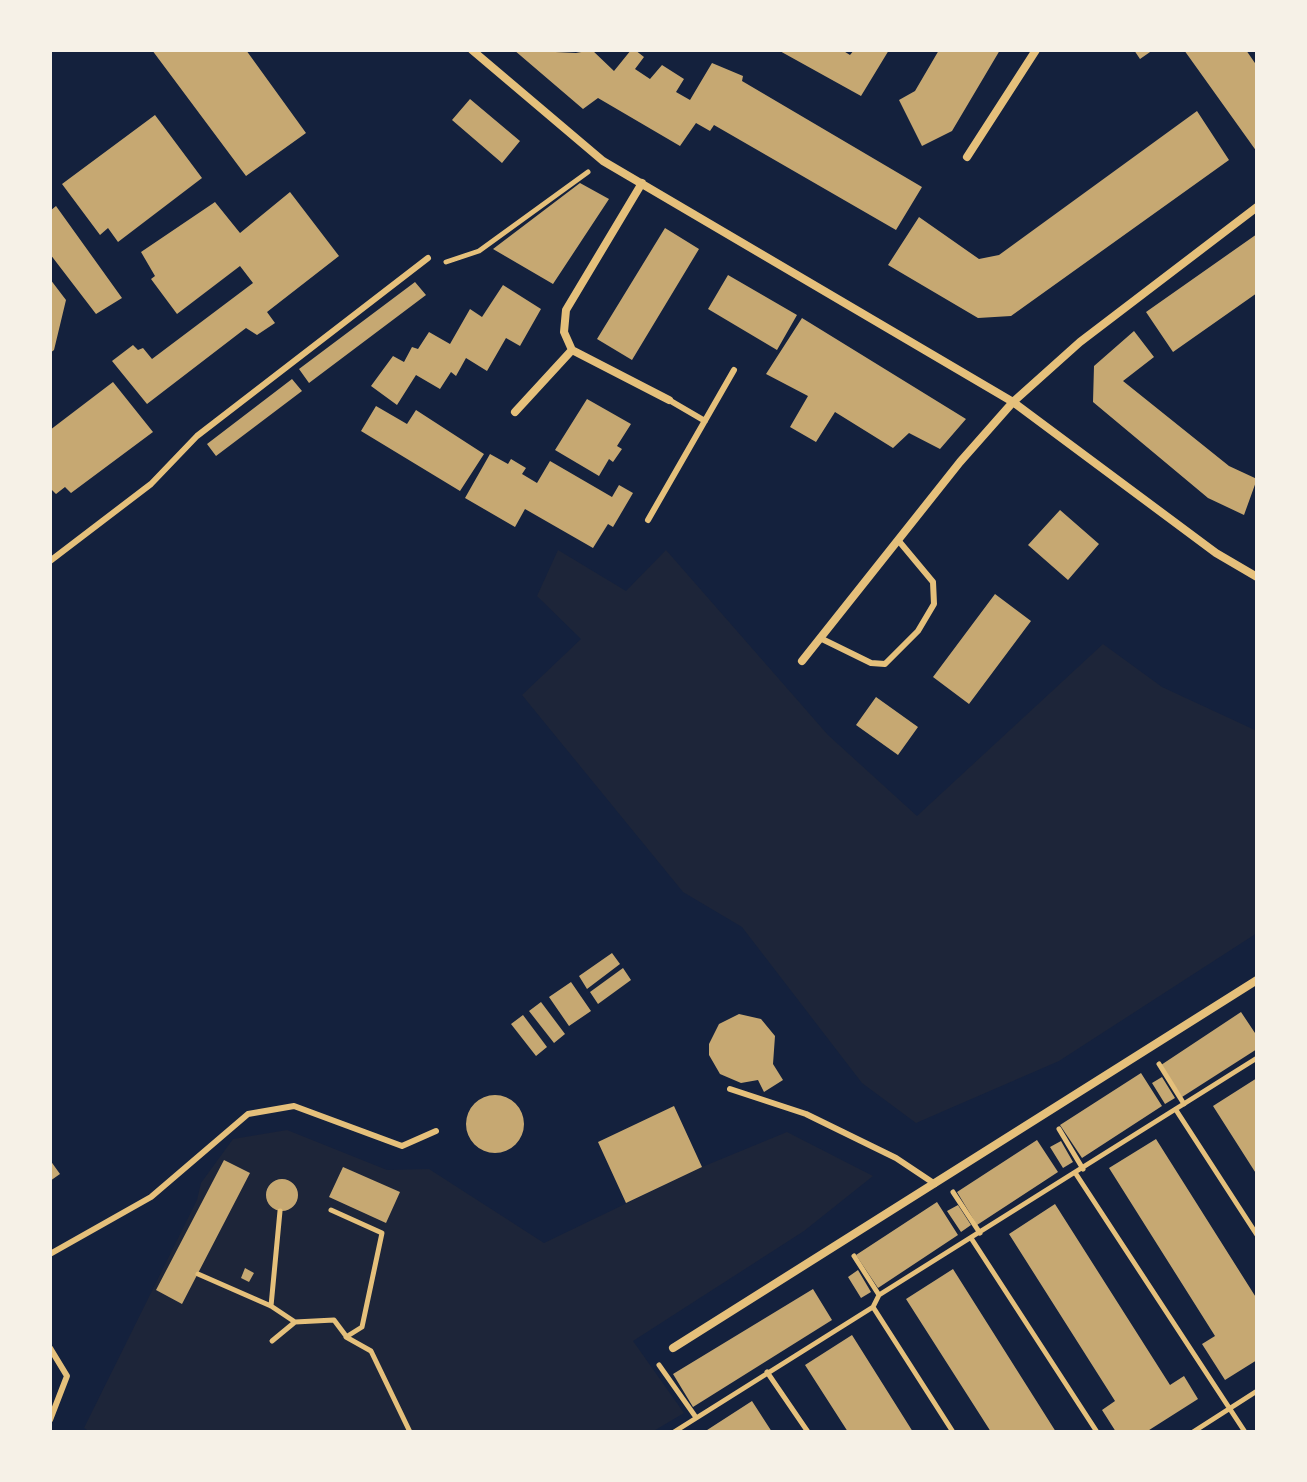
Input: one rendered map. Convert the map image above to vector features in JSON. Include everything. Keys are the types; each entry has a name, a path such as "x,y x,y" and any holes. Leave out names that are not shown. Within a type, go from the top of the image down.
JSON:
{"street":[{"path":"472,50 603,161 1013,402 1216,553 1257,577"},
{"path":"967,157 1036,50"},
{"path":"642,183 566,310 564,332 572,350 669,400"},
{"path":"802,661 1013,402 1080,342 1257,207"},
{"path":"515,412 572,350"},
{"path":"673,1348 1257,980"}],"lane":[{"path":"50,561 151,484 197,436 428,258"},
{"path":"648,520 734,370"},
{"path":"669,400 705,421"},
{"path":"820,638 871,663 885,664 918,631 934,604 933,582 898,540"},
{"path":"730,1089 806,1114 896,1158 935,1184"},
{"path":"50,1254 151,1197 248,1114 294,1106 402,1146 436,1131"},
{"path":"50,1348 67,1376 50,1420"}],"path":[{"path":"407,275 479,251 603,161"},
{"path":"1149,1049 1184,1104"},
{"path":"675,1432 873,1307 879,1295 1257,1058"},
{"path":"1176,1110 1257,1235"},
{"path":"1048,1111 1083,1169"},
{"path":"1076,1174 1245,1432"},
{"path":"944,1178 980,1233"},
{"path":"331,1210 382,1233 362,1327 346,1337"},
{"path":"271,1306 280,1211"},
{"path":"971,1238 1097,1432"},
{"path":"843,1239 879,1295"},
{"path":"198,1274 271,1306 295,1322"},
{"path":"873,1307 953,1432"},
{"path":"272,1341 295,1322 334,1320 346,1337 371,1351 410,1432"},
{"path":"673,1348 655,1359 695,1417"},
{"path":"767,1372 808,1432"},
{"path":"1193,1432 1257,1391"}],"shaded area":[{"path":"558,550 626,591 666,550 828,735 917,816 1103,644 1162,687 1257,731 1257,933 1059,1061 916,1123 862,1083 742,927 683,892 522,695 581,639 537,596"},
{"path":"287,1130 387,1170 429,1169 544,1243 702,1167 787,1132 873,1176 804,1231 633,1341 684,1413 652,1432 90,1432 84,1428 197,1200 201,1183 233,1139"}],"building":[{"path":"152,50 246,50 306,133 246,176"},
{"path":"514,50 576,53 592,50 614,71 631,50 635,50 644,57 635,69 650,79 662,65 684,79 676,92 690,100 712,63 743,76 742,81 922,187 896,230 714,125 710,131 696,123 680,146 598,98 583,109"},
{"path":"778,50 842,50 850,55 854,50 889,50 861,96"},
{"path":"939,50 1000,50 952,131 922,146 899,100 915,91"},
{"path":"1134,50 1153,50 1140,59"},
{"path":"1184,50 1246,50 1257,66 1257,152"},
{"path":"470,99 520,141 502,163 452,120"},
{"path":"1197,111 1229,160 1011,316 978,318 888,265 919,217 979,259 999,255"},
{"path":"155,115 202,178 118,242 108,228 100,235 62,184"},
{"path":"580,183 609,199 553,284 493,249"},
{"path":"290,192 339,256 267,312 275,323 257,335 246,328 147,404 112,361 133,345 138,350 143,348 152,359 253,283 240,266 177,314 151,279 155,276 141,252 215,202 240,233"},
{"path":"56,206 122,298 96,314 50,254 50,211"},
{"path":"665,228 699,249 632,360 597,339"},
{"path":"1257,234 1257,293 1173,352 1146,312"},
{"path":"728,275 797,315 777,350 708,309"},
{"path":"50,279 66,300 54,350 50,353"},
{"path":"415,282 426,295 309,383 299,369"},
{"path":"503,285 541,309 520,346 506,338 487,371 466,358 456,376 451,372 440,389 416,375 397,405 371,386 393,356 404,362 412,347 418,349 429,332 450,344 470,309 482,317"},
{"path":"802,318 966,419 940,449 909,433 893,448 835,412 816,442 790,427 808,396 766,374"},
{"path":"1134,331 1154,357 1123,381 1229,466 1257,479 1244,515 1208,498 1093,402 1094,366"},
{"path":"292,379 302,391 216,456 207,444"},
{"path":"113,382 153,432 71,493 65,487 56,494 50,488 50,430"},
{"path":"587,399 631,424 617,446 622,449 613,462 609,459 599,476 555,450"},
{"path":"376,406 407,424 416,410 484,454 460,491 361,431"},
{"path":"490,454 508,464 511,459 526,468 522,474 537,483 550,461 612,497 619,485 633,493 613,527 608,524 593,548 525,509 515,527 465,498"},
{"path":"1060,510 1099,544 1068,580 1028,545"},
{"path":"995,594 1031,621 969,704 933,677"},
{"path":"876,697 918,727 898,755 856,725"},
{"path":"612,953 620,964 587,989 579,976"},
{"path":"623,968 631,980 598,1004 590,992"},
{"path":"571,982 591,1011 569,1026 549,997"},
{"path":"541,1002 565,1034 554,1043 529,1011"},
{"path":"1241,1012 1257,1036 1257,1049 1182,1097 1161,1065"},
{"path":"739,1014 761,1019 775,1036 773,1064 783,1080 764,1092 758,1080 741,1083 720,1074 709,1055 709,1044 719,1024"},
{"path":"523,1015 547,1047 536,1056 511,1024"},
{"path":"1141,1073 1162,1106 1082,1158 1060,1125"},
{"path":"1162,1077 1175,1098 1165,1104 1152,1083"},
{"path":"1257,1078 1257,1175 1213,1106"},
{"path":"495,1095 516,1103 524,1124 516,1145 495,1153 474,1145 466,1124 474,1103"},
{"path":"674,1106 702,1167 626,1203 598,1142"},
{"path":"1156,1139 1257,1299 1257,1360 1225,1380 1202,1344 1215,1336 1109,1168"},
{"path":"1037,1140 1058,1172 977,1225 957,1192"},
{"path":"1061,1141 1073,1162 1063,1168 1050,1147"},
{"path":"50,1160 60,1174 50,1181"},
{"path":"224,1160 250,1173 182,1304 156,1290"},
{"path":"343,1167 400,1192 386,1223 329,1197"},
{"path":"282,1179 293,1184 298,1195 293,1206 282,1211 271,1206 266,1195 271,1184"},
{"path":"937,1202 958,1235 878,1288 856,1255"},
{"path":"1055,1204 1170,1385 1184,1376 1198,1399 1146,1432 1116,1432 1102,1410 1115,1401 1009,1234"},
{"path":"958,1205 971,1225 961,1232 947,1211"},
{"path":"245,1268 254,1273 249,1282 241,1278"},
{"path":"953,1269 1056,1432 991,1432 906,1299"},
{"path":"858,1270 871,1292 861,1298 848,1277"},
{"path":"813,1289 832,1320 693,1407 673,1374"},
{"path":"852,1335 913,1432 848,1432 805,1365"},
{"path":"752,1401 772,1432 704,1432"}]}
